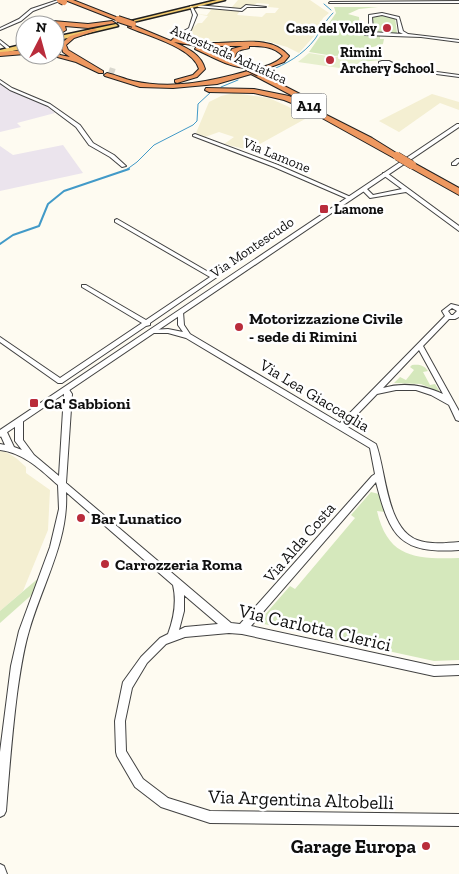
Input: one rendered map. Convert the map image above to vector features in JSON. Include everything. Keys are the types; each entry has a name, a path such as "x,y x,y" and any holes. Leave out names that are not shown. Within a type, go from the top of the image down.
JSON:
{"highway":[{"name":"Autostrada Adriatica","path":"64,0 113,23 131,23 176,38 251,71 302,97 400,155"},
{"path":"65,24 84,26 113,23"},
{"path":"84,62 65,51 62,47 64,43 77,36 113,23"},
{"name":"Autostrada Adriatica","path":"131,23 237,70 251,71 369,140 459,185"},
{"path":"126,77 152,81 180,81 194,76 202,69 203,65 198,57 192,53 131,23"},
{"path":"132,83 184,86 217,82 274,65 282,61 286,56 280,49 269,46 205,45 176,38"},
{"path":"108,72 152,84 196,84 220,79 274,61 280,57 280,53 274,48 262,46 249,46 234,51 232,58 251,71"},
{"path":"0,52 15,52"},
{"path":"65,55 132,83 183,90 241,89 271,93 298,102 369,140"},
{"path":"65,58 84,62"},
{"name":"Autostrada Adriatica","path":"415,163 459,192"}],"main road":[{"path":"131,23 189,5 215,0"},
{"path":"189,5 198,6 223,0"},
{"path":"65,35 113,23"},
{"path":"0,52 15,47"},
{"path":"0,52 15,48"}],"street":[{"path":"0,29 20,20 32,10 64,0"},
{"path":"330,3 373,1 459,2"},
{"path":"176,38 190,29 195,15 189,5"},
{"path":"198,6 242,10 246,6 264,7"},
{"path":"408,35 401,32 398,18 387,14 370,16 371,30 366,34 421,36 459,42"},
{"path":"376,34 421,36"},
{"path":"0,41 8,48"},
{"path":"399,68 459,76"},
{"path":"0,81 10,89 49,105 78,126 91,144 112,156 124,166"},
{"name":"Via Montescudo","path":"1,433 458,126"},
{"name":"Via Lamone","path":"195,135 276,166 350,198"},
{"path":"386,174 459,230"},
{"path":"364,189 372,197 406,190"},
{"name":"Via Montescudo","path":"0,339 60,381 214,277 117,221"},
{"path":"84,286 155,330"},
{"path":"341,427 421,347 448,316 458,314 456,307 448,308 446,313 448,316"},
{"name":"Via Lea Giaccaglia","path":"181,312 180,321 188,336"},
{"path":"167,322 183,328"},
{"name":"Via Lea Giaccaglia","path":"167,322 169,327 176,332"},
{"name":"Via Lea Giaccaglia","path":"155,330 176,332 188,336 373,446 395,524 401,533 410,541 424,546 459,546"},
{"path":"421,347 459,418"},
{"path":"377,392 399,387 417,388 435,394 451,404"},
{"path":"0,811 8,724 16,666 24,630 54,547 63,509 62,486 68,394 66,390"},
{"path":"1,433 19,439 19,421"},
{"path":"1,433 11,449"},
{"name":"Via Carlotta Clerici","path":"19,439 21,446 30,457 62,486 229,628 242,629 434,671 459,670"},
{"name":"Via Carlotta Clerici","path":"0,446 30,457"},
{"name":"Via Alda Costa","path":"242,629 369,485 380,476"},
{"path":"172,637 181,610 181,597 177,584"},
{"name":"Via Argentina Altobelli","path":"229,628 185,632 163,641 144,660 127,686 120,721 121,752 139,783 165,803 210,817 459,820"}],"shaded area":[{"path":"238,0 310,0 329,13 323,18 315,35 299,53 287,47 266,41 219,42 185,35 198,23 202,23 208,16 196,14 207,15 211,10 199,7 238,10 222,8 232,7","holes":["257,3 269,4 268,7 279,8 275,13 266,13 262,17 237,15 245,5"]},
{"path":"0,83 44,104 55,113 17,123 21,127 0,132"},
{"path":"234,93 269,98 289,107 305,119 249,150 224,144 234,137 219,132 205,137 196,133 209,102 221,96"},
{"path":"432,94 459,102 459,110 440,103 399,132 379,121"},
{"path":"63,145 83,173 0,191 0,146 13,155"},
{"path":"0,451 16,458 26,467 26,473 50,490 48,530 23,591 0,611"}],"green space":[{"path":"334,7 378,7 359,9 348,14 359,17 360,30 368,30 362,33 364,35 380,36 380,39 384,39 383,44 363,50 363,52 380,55 381,60 360,62 362,59 347,55 334,56 309,52 336,13"},
{"path":"381,14 395,18 397,33 380,33 373,29 371,17"},
{"name":"Rimini Archery School","path":"309,53 334,57 347,55 362,59 353,70 298,62"},
{"path":"412,365 425,367 428,371 423,372 430,385 435,384 440,392 421,384 394,383 400,377 406,380 414,370 410,367"},
{"path":"371,492 379,494 385,512 377,511 382,527 389,539 397,547 406,553 417,556 459,558 459,660 434,661 261,622 262,618 290,586 295,589 355,518 351,515"},
{"path":"41,576 36,591 0,623 0,611"}],"waterway":[{"path":"324,4 331,10"},
{"path":"269,71 288,62 305,50 333,13"},
{"path":"221,87 238,80"},
{"path":"126,170 154,145 193,125 197,121 198,104 211,92"},
{"path":"0,244 13,235 39,226 48,204 64,191 129,169"}],"tunnel":[{"path":"113,24 130,20"},
{"path":"109,70 115,72"}],"place":[{"name":"Casa del Volley","path":"387,28"},
{"name":"Rimini Archery School","path":"330,60"},
{"name":"Lamone","path":"324,209"},
{"name":"Motorizzazione Civile - sede di Rimini","path":"239,327"},
{"name":"Ca' Sabbioni","path":"34,403"},
{"name":"Bar Lunatico","path":"81,518"},
{"name":"Carrozzeria Roma","path":"105,564"},
{"name":"Garage Europa","path":"426,846"}]}
